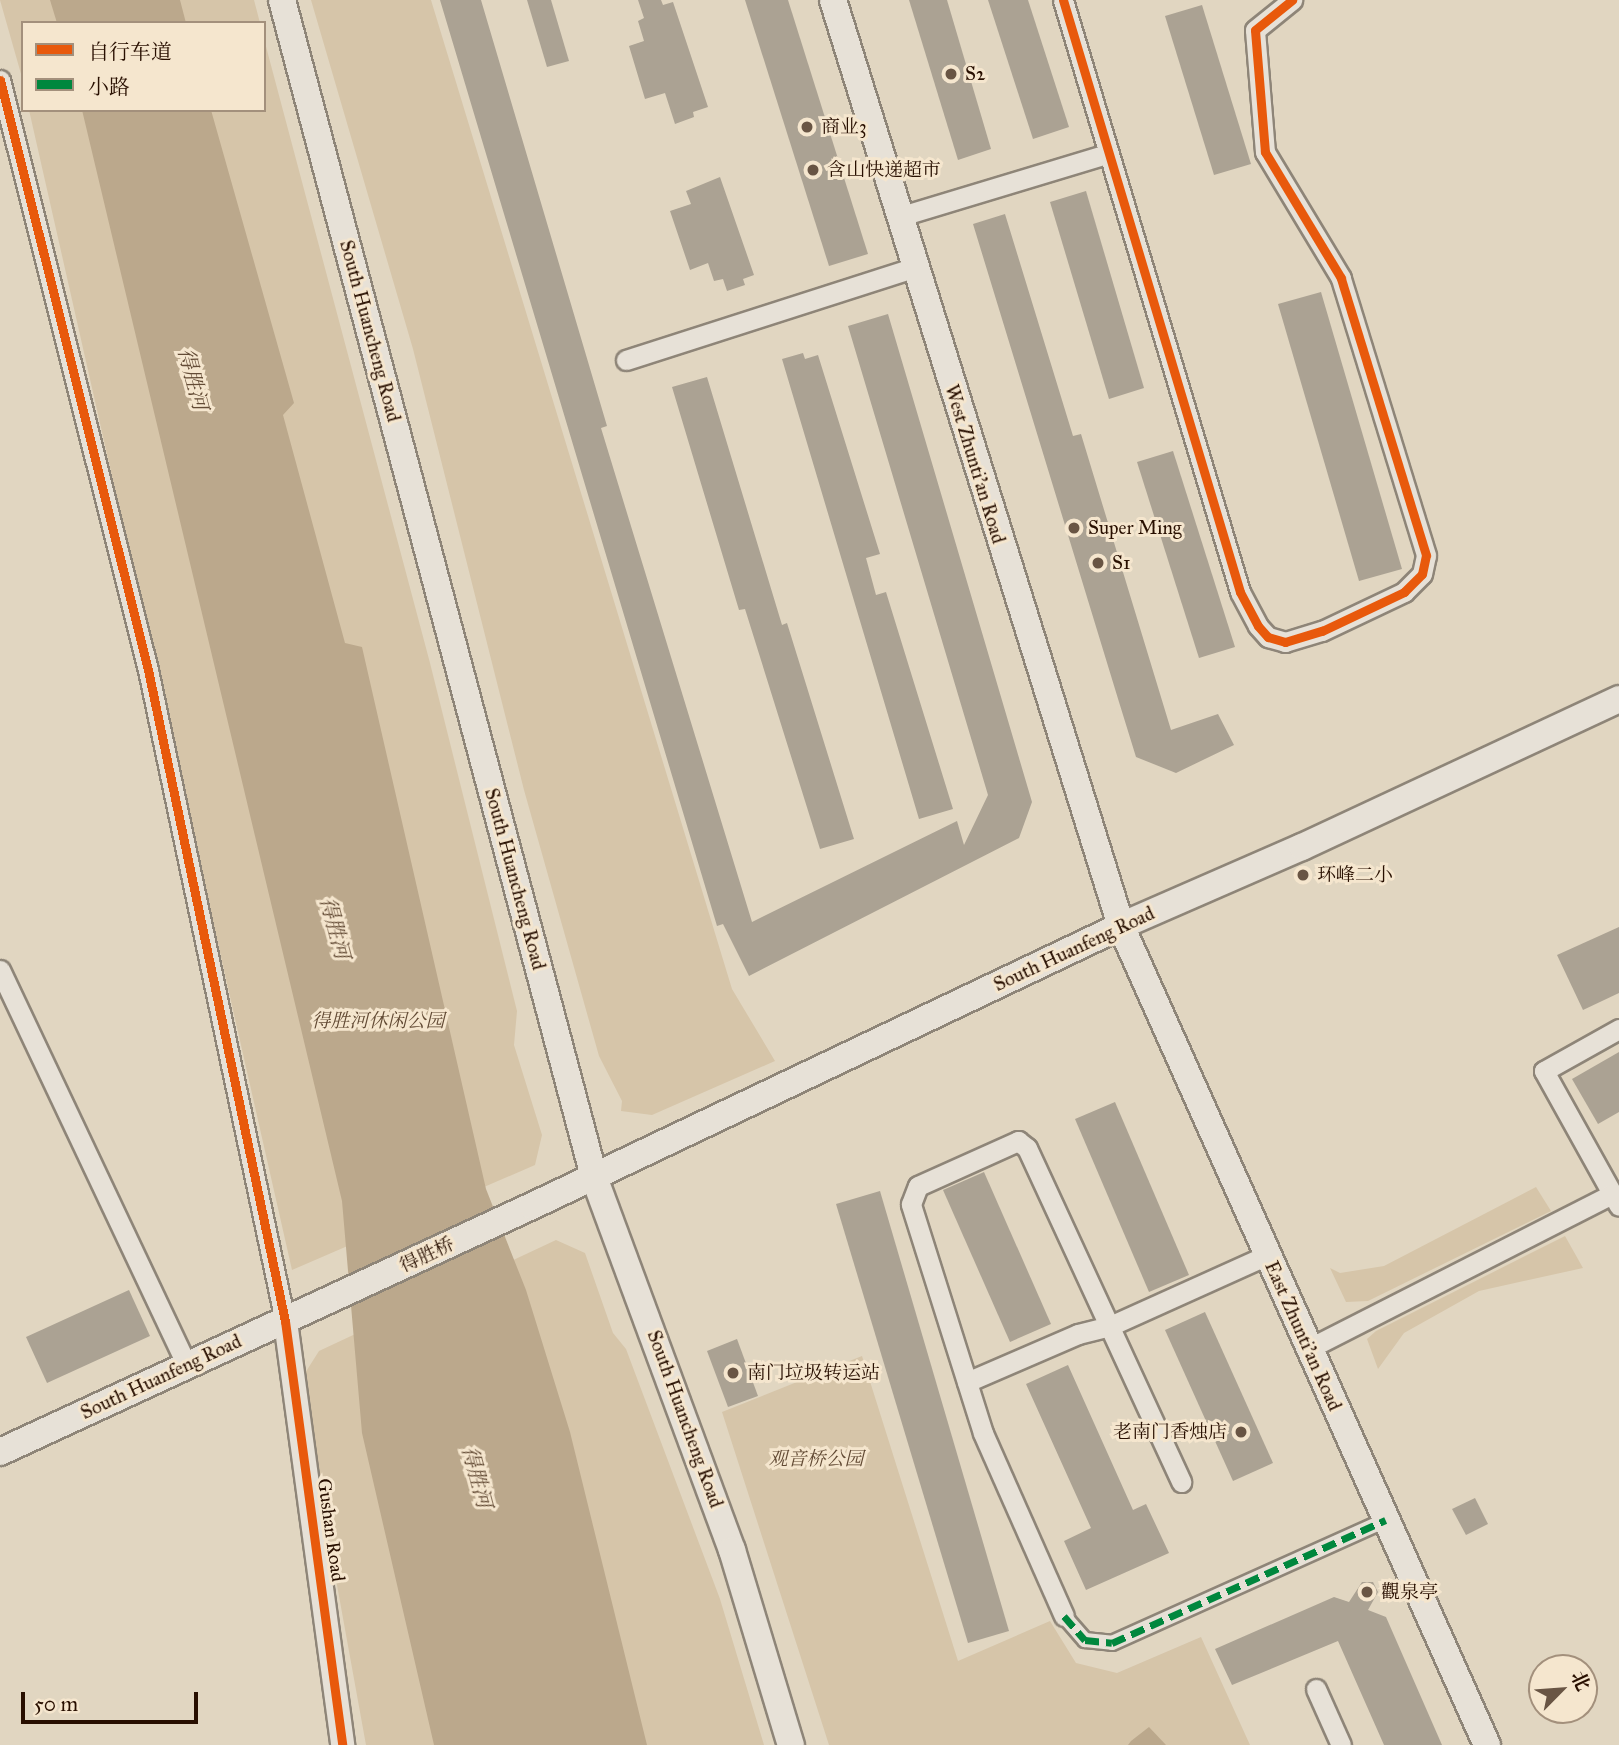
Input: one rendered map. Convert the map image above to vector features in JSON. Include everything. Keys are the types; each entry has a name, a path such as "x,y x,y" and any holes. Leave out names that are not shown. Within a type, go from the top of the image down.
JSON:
{"main road":[{"name":"South Huancheng Road","path":"282,0 594,1177 732,1550 791,1745"},
{"name":"West Zhunti'an Road","path":"833,0 898,218 1121,926"},
{"name":"South Huanfeng Road","path":"532,1206 1121,926 1302,847 1619,699"},
{"name":"East Zhunti'an Road","path":"1121,926 1308,1349 1488,1745"},
{"name":"得胜桥","path":"323,1303 532,1206"},
{"name":"South Huanfeng Road","path":"0,1452 323,1303"}],"street":[{"path":"1063,0 1240,592 1258,626 1276,639 1303,639 1404,592 1422,574 1426,555 1341,278 1265,152 1255,30 1292,0"},
{"path":"0,80 148,670 285,1321"},
{"path":"898,218 1107,154"},
{"path":"626,360 914,268"},
{"path":"0,970 187,1365"},
{"path":"1308,1349 1616,1200 1545,1071 1619,1029"},
{"path":"1181,1482 1027,1148 1018,1141 918,1186 911,1204 983,1433 1064,1616 1085,1640 1112,1643 1385,1520"},
{"path":"967,1382 1078,1334 1110,1326 1267,1255"},
{"name":"Gushan Road","path":"285,1321 342,1745"},
{"path":"1316,1689 1341,1745"}],"green space":[{"path":"0,0 254,0 259,21 21,21 21,74"},
{"path":"311,0 431,0 732,989 775,1061 652,1115 621,1111 622,1101 599,1056 524,790 413,349"},
{"name":"得胜河休闲公园","path":"266,47 430,663 517,1011 514,1045 542,1135 535,1165 292,1270 29,112 266,112"},
{"path":"1536,1187 1551,1211 1368,1301 1346,1302 1330,1268 1340,1273 1384,1266"},
{"path":"1565,1236 1583,1268 1479,1291 1404,1333 1378,1369 1367,1339 1376,1331"},
{"path":"556,1240 585,1253 613,1333 626,1349 720,1599 764,1745 366,1745 300,1381 319,1351"},
{"name":"观音桥公园","path":"862,1356 958,1661 1050,1621 1076,1663 1117,1673 1201,1637 1250,1745 829,1745 722,1412"}],"water":[{"path":"50,0 180,0 185,21 56,21"},
{"name":"得胜河","path":"82,112 212,112 294,403 283,415 345,643 362,647 486,1189 526,1290 570,1432 647,1745 434,1745 362,1433 342,1201"},
{"path":"1149,1727 1166,1745 1128,1745 1131,1741"}],"building":[{"path":"440,0 481,0 607,426 601,428 752,922 957,821 964,845 988,795 848,326 888,314 1032,802 1019,838 749,976 723,924 717,926"},
{"path":"527,0 551,0 569,61 547,67"},
{"path":"638,0 661,0 663,5 673,2 708,107 693,112 694,117 675,124 665,93 645,99 629,46 644,41 638,21 644,18"},
{"name":"商业3","path":"745,0 788,0 868,254 829,266"},
{"name":"S2","path":"909,0 947,0 991,149 958,160"},
{"path":"988,0 1028,0 1069,127 1033,139"},
{"path":"1202,5 1251,164 1214,175 1165,16"},
{"path":"720,177 754,275 743,279 745,285 727,291 723,279 714,281 708,263 690,270 670,211 691,204 686,191"},
{"path":"1086,191 1144,388 1109,399 1050,202"},
{"name":"S1","path":"1005,214 1073,436 1081,434 1171,730 1218,714 1234,745 1176,773 1136,757 1119,702 973,224"},
{"path":"1321,292 1402,569 1359,581 1278,304"},
{"path":"803,353 805,359 818,355 880,554 866,558 876,595 886,592 953,809 919,819 782,359"},
{"path":"707,377 782,625 787,623 854,839 820,849 745,609 739,610 672,387"},
{"path":"1173,451 1235,647 1199,658 1137,462"},
{"path":"1619,927 1619,993 1583,1010 1557,955"},
{"path":"1619,1052 1619,1112 1598,1124 1572,1079"},
{"path":"1115,1102 1189,1275 1149,1292 1075,1119"},
{"path":"984,1172 1051,1324 1010,1342 943,1190"},
{"path":"880,1191 1009,1631 968,1643 836,1204"},
{"path":"129,1290 150,1336 47,1383 26,1337"},
{"path":"1205,1312 1273,1463 1233,1481 1165,1330"},
{"name":"南门垃圾转运站","path":"737,1339 758,1396 728,1407 707,1351"},
{"path":"1068,1365 1133,1510 1146,1504 1169,1553 1086,1590 1064,1541 1091,1528 1026,1384"},
{"path":"1475,1498 1488,1524 1466,1535 1452,1509"},
{"path":"1362,1582 1373,1582 1378,1592 1368,1610 1386,1617 1442,1745 1384,1745 1338,1641 1232,1685 1215,1649 1334,1597 1349,1602"}],"marked path":[{"path":"1064,1616 1085,1640 1112,1643 1386,1520"}],"cycle path":[{"path":"1063,0 1240,592 1258,626 1268,637 1285,642 1322,631 1404,592 1422,574 1426,555 1341,278 1265,152 1255,30 1292,0"},
{"path":"0,80 148,670 285,1321 342,1745"}],"place":[{"name":"S2","path":"951,74"},
{"name":"商业3","path":"807,127"},
{"name":"含山快递超市","path":"813,170"},
{"name":"Super Ming","path":"1074,528"},
{"name":"S1","path":"1098,563"},
{"name":"环峰二小","path":"1303,875"},
{"name":"南门垃圾转运站","path":"733,1373"},
{"name":"老南门香烛店","path":"1241,1432"},
{"name":"觀泉亭","path":"1367,1592"}]}
